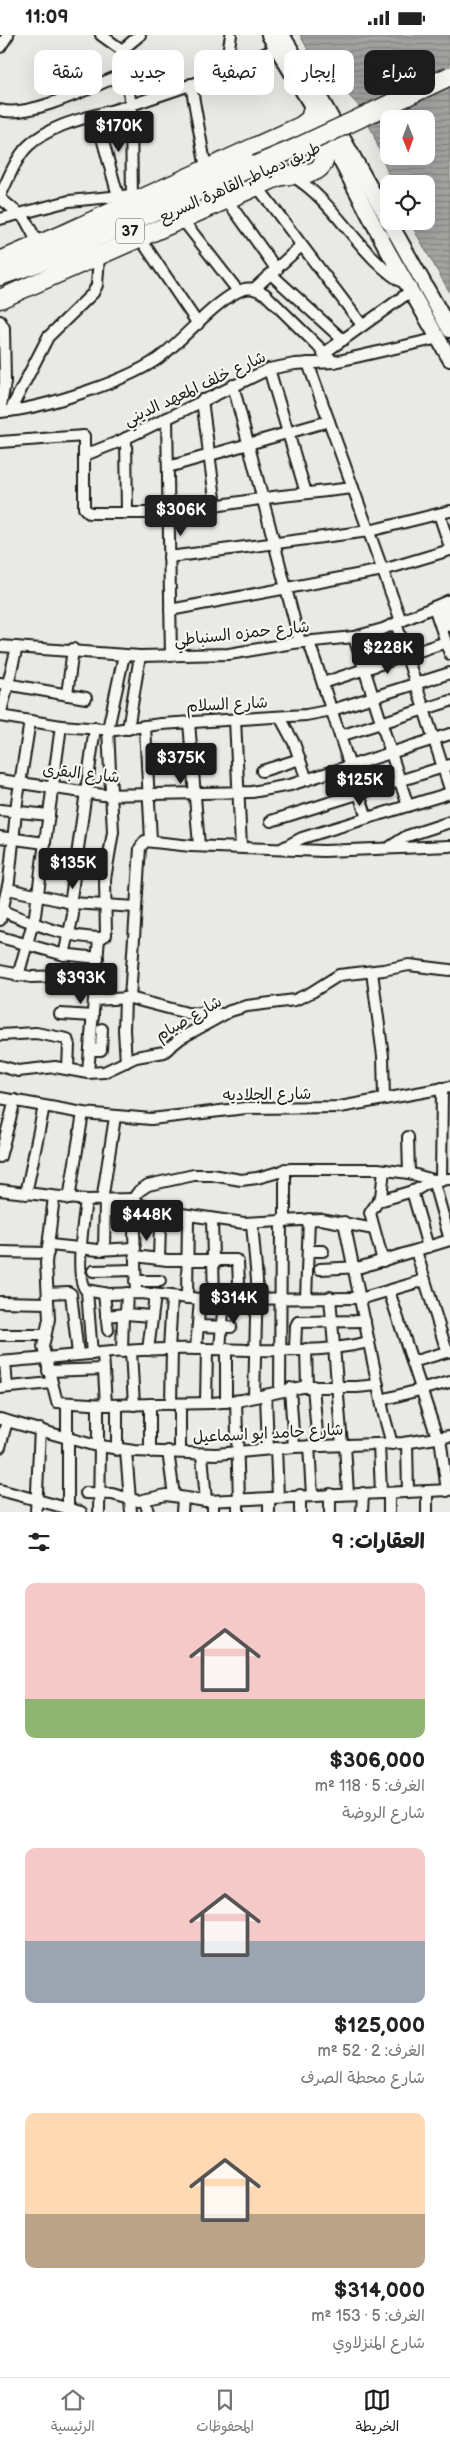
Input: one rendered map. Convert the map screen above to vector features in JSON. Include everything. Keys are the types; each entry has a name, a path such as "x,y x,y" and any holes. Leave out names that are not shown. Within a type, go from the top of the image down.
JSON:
{"highway":[{"name":"طريق دمياط, القاهرة السريع","path":"0,287 54,267 257,175 296,148 450,76"},
{"name":"طريق دمياط, القاهرة السريع","path":"0,276 51,258 319,149 450,86"},
{"path":"0,261 39,245 127,198 206,169 301,126 310,119 313,107"},
{"path":"0,299 227,199 257,175 316,171 322,165 325,157 324,149 316,131 308,126 301,126"}],"street":[{"path":"0,47 8,35"},
{"path":"101,35 122,50 140,35"},
{"path":"229,50 231,35"},
{"path":"270,35 280,42 315,89 444,334 450,359"},
{"path":"265,50 280,42"},
{"path":"280,42 388,251 410,289 444,334"},
{"path":"0,111 9,113 39,107 112,78"},
{"path":"39,245 30,226 0,197 16,163 28,146 67,123 131,105 194,83"},
{"path":"191,84 206,169"},
{"path":"127,198 131,105 129,95"},
{"path":"96,116 127,198"},
{"path":"289,174 316,195 378,264 410,289"},
{"path":"257,175 301,246 362,325"},
{"path":"0,219 69,201 127,198"},
{"path":"227,199 274,272 343,340"},
{"path":"182,219 238,291"},
{"path":"140,238 198,324"},
{"path":"2,412 47,403 135,372 163,355 238,291 255,288 301,246"},
{"path":"2,412 48,337 93,293 97,285 99,256"},
{"path":"255,288 276,305 334,362"},
{"path":"324,354 410,289"},
{"path":"0,321 4,328 6,374 2,412"},
{"name":"شارع خلف المعهد الديني","path":"85,455 126,438 269,369 308,363 334,362 444,334"},
{"path":"282,848 298,840 450,791 446,766 434,739 406,655 399,622 383,569 308,363"},
{"path":"269,369 306,493"},
{"path":"233,385 286,588 304,642 323,683 367,818"},
{"path":"202,400 216,506"},
{"path":"166,418 171,656"},
{"path":"168,467 329,421"},
{"path":"0,442 84,436 85,511 89,513 168,513 353,488"},
{"path":"126,438 127,513"},
{"path":"169,557 369,531 450,511"},
{"path":"170,610 383,569 450,548 438,514"},
{"path":"442,604 450,625"},
{"path":"442,604 446,642 450,654"},
{"name":"شارع حمزه السنباطي","path":"0,646 72,649 140,656 241,652 304,642 354,637 399,622 442,604"},
{"path":"354,637 408,806"},
{"path":"323,683 446,642"},
{"path":"0,716 4,684 17,647"},
{"path":"68,695 72,649"},
{"path":"30,721 16,812 8,889 1,914 68,933 100,938 106,935 106,873 113,837 108,729 124,655"},
{"path":"128,729 140,656"},
{"name":"شارع السلام","path":"0,716 61,726 128,729 189,722 310,715 332,711 450,673"},
{"path":"4,684 86,698"},
{"path":"340,736 450,701"},
{"path":"280,717 300,759 306,780"},
{"path":"235,719 241,847"},
{"path":"189,722 199,846"},
{"path":"18,976 28,946 38,895 61,726"},
{"path":"145,726 151,841"},
{"path":"64,955 73,913 72,903 95,729"},
{"name":"شارع البقرى","path":"0,779 111,795 239,793 271,789 306,780 450,734"},
{"path":"262,771 300,759"},
{"path":"271,821 446,766"},
{"path":"0,810 49,815"},
{"path":"390,847 405,837 450,821"},
{"path":"0,837 45,843"},
{"path":"126,1062 124,1035 141,845 145,841 199,846 324,851 450,846"},
{"path":"8,889 72,903 136,907"},
{"path":"0,937 64,955 98,958"},
{"path":"88,1073 100,938"},
{"name":"شارع صيام","path":"0,1066 18,1071 50,1067 68,1068 88,1073 108,1071 140,1056 164,1052 181,1038 226,1013 243,1007 295,999 342,975 409,965 450,970"},
{"path":"0,971 18,976 96,975"},
{"path":"372,972 383,1056 384,1099"},
{"path":"94,1000 128,998 187,1013 226,1013"},
{"path":"60,1015 93,1016"},
{"path":"90,1050 101,1050 102,1029"},
{"path":"0,1035 12,1036 32,1033 67,1039 69,1045 68,1068"},
{"path":"320,1269 354,1269 450,1240 441,1180 446,1087"},
{"name":"شارع الجلاديه","path":"0,1098 83,1113 158,1119 246,1108 332,1108 446,1087"},
{"path":"0,1157 15,1101"},
{"path":"26,1193 44,1106"},
{"path":"69,1199 83,1113"},
{"path":"104,1250 103,1201 115,1117"},
{"path":"408,1137 409,1173"},
{"path":"134,1405 127,1351 125,1314 135,1276 133,1199 139,1191 148,1185 189,1176 208,1175 246,1180 286,1169 384,1169 441,1180"},
{"path":"286,1169 280,1349 294,1447"},
{"path":"383,1261 370,1213 379,1201 384,1169"},
{"path":"379,1201 441,1180"},
{"path":"0,1190 69,1199 103,1201 133,1199 141,1205 188,1216 252,1224 309,1219 344,1222 374,1229"},
{"path":"412,1191 428,1247"},
{"path":"54,1197 49,1249 49,1319 43,1347 56,1401 102,1405 231,1402 285,1389 310,1386 336,1385 357,1387 378,1385"},
{"path":"86,1200 81,1250 82,1285 87,1291 92,1354"},
{"path":"187,1298 188,1216"},
{"path":"212,1219 213,1261 226,1327 223,1349 238,1453 238,1512"},
{"path":"306,1298 309,1219"},
{"path":"344,1222 392,1444"},
{"path":"252,1224 257,1299 254,1397"},
{"path":"159,1259 160,1225"},
{"path":"0,1252 49,1249 104,1250 135,1252 159,1259 238,1261 239,1285"},
{"path":"308,1251 323,1251"},
{"path":"412,1362 448,1351 416,1251"},
{"path":"93,1271 160,1281"},
{"path":"87,1291 104,1294 132,1293 200,1299 330,1297 360,1299 425,1280"},
{"path":"86,1493 99,1492 131,1500 145,1501 162,1495 209,1501 300,1495 448,1491 442,1436 421,1389 389,1291"},
{"path":"0,1302 48,1298 68,1292 71,1294 78,1355"},
{"path":"104,1294 108,1329"},
{"path":"148,1350 155,1295"},
{"path":"172,1297 171,1349 180,1452"},
{"path":"330,1297 332,1349 348,1493"},
{"path":"200,1299 198,1326 202,1349 206,1403"},
{"path":"106,1316 125,1314 151,1316"},
{"path":"295,1349 297,1323 364,1321"},
{"path":"198,1326 226,1327"},
{"path":"0,1335 46,1335"},
{"path":"51,1383 4,1388 2,1362 171,1349 332,1349 369,1342"},
{"path":"306,1349 314,1446 312,1495"},
{"path":"99,1512 99,1446 104,1369 103,1353"},
{"path":"48,1371 104,1369"},
{"path":"381,1400 450,1381"},
{"path":"266,1395 272,1449 274,1498 269,1512"},
{"path":"67,1403 68,1510"},
{"path":"150,1404 150,1452"},
{"path":"117,1405 122,1450 131,1500 131,1512"},
{"path":"0,1447 4,1420"},
{"name":"شارع حامد ابو اسماعيل","path":"4,1420 99,1446 122,1450 202,1454 238,1453 294,1447 407,1443 442,1436"},
{"path":"36,1512 40,1429"},
{"path":"407,1443 408,1492"},
{"path":"379,1444 385,1493 390,1512"},
{"path":"168,1451 182,1512"},
{"path":"202,1454 212,1512"},
{"path":"0,1490 81,1512"},
{"path":"427,1492 427,1512"},
{"path":"362,1493 362,1512"},
{"path":"330,1494 330,1512"},
{"path":"300,1495 300,1512"},
{"path":"145,1501 148,1512"}],"shaded area":[{"path":"300,35 450,35 450,293 414,230 435,230 435,175 389,175 385,165 435,165 435,110 380,110 380,152 372,131 358,105 348,95 354,95 354,50 308,50"}]}
